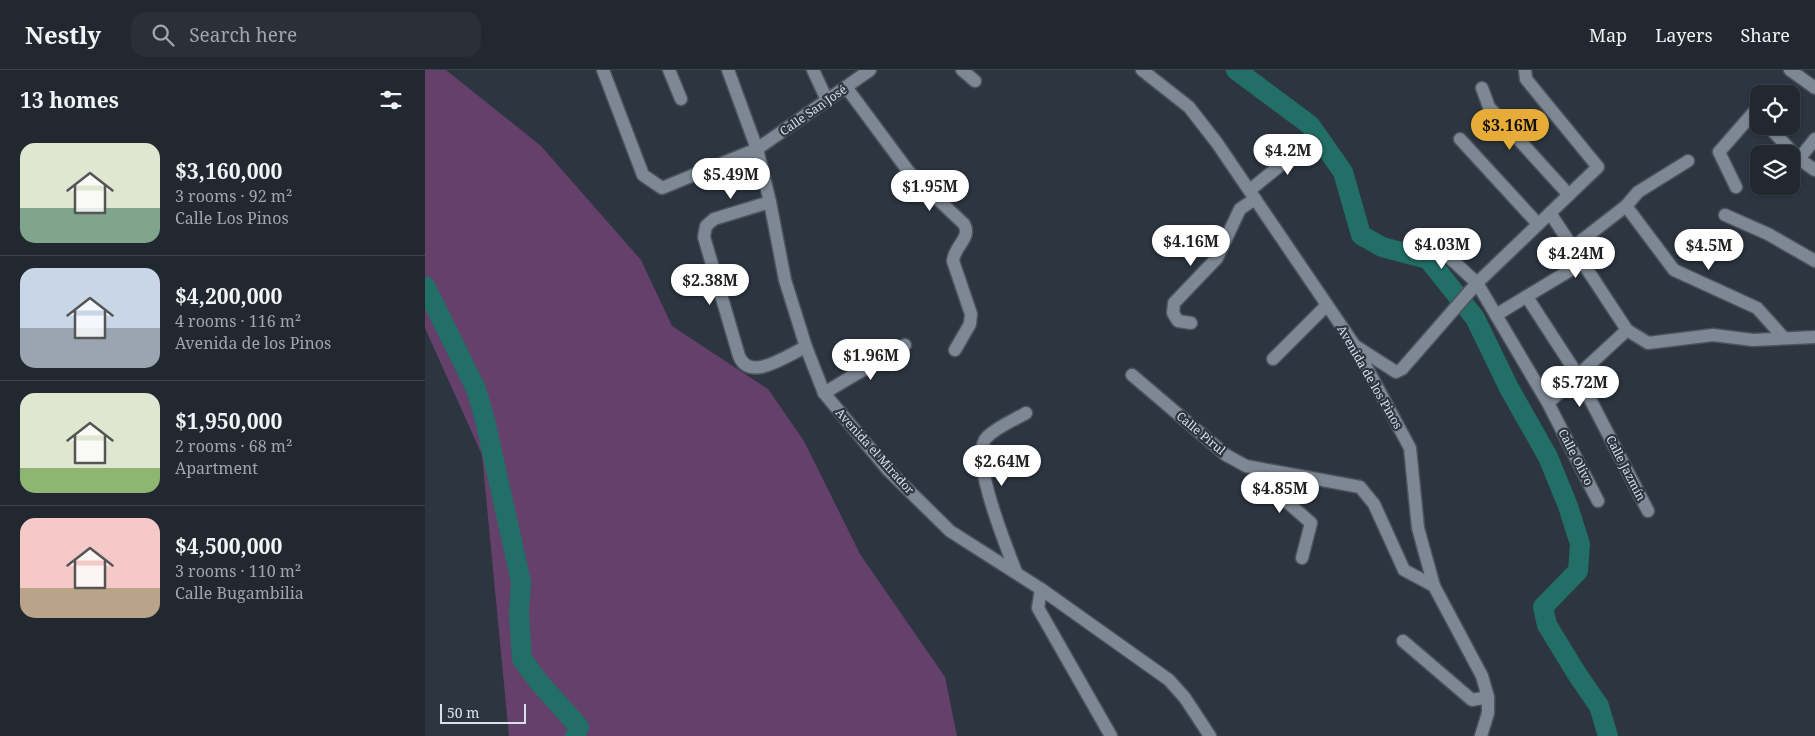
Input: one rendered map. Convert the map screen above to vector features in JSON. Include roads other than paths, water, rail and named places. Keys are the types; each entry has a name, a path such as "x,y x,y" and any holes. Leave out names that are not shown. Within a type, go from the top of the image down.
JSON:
{"street":[{"name":"Calle San José","path":"603,70 643,175 662,188 757,149 870,70"},
{"path":"669,70 681,99"},
{"name":"Avenida el Mirador","path":"728,70 757,149 770,202 785,280 806,347 824,393 888,470 950,531 1041,589 1169,680 1185,698 1210,736"},
{"path":"813,70 827,100"},
{"path":"962,70 975,81"},
{"name":"Avenida de los Pinos","path":"1142,70 1189,107 1217,142 1355,346 1410,448 1418,528 1434,586 1483,676 1488,713 1481,736"},
{"path":"1355,346 1396,372 1402,369 1479,282 1598,167 1527,78 1525,70"},
{"path":"1790,70 1815,88"},
{"path":"846,87 909,172 923,188 964,224 967,230 967,235 953,255 953,261 970,305 971,314 970,324 955,350"},
{"path":"1482,88 1489,107 1569,195"},
{"path":"1736,187 1719,152 1750,117"},
{"path":"1776,135 1786,145"},
{"path":"1460,139 1538,224"},
{"path":"1800,158 1815,139"},
{"path":"1191,323 1178,321 1173,312 1174,303 1217,258 1240,209 1252,194 1310,140"},
{"path":"1573,247 1626,206 1638,192 1688,160"},
{"path":"1800,160 1815,170"},
{"path":"770,202 714,219 706,226 704,236 739,356 744,366 751,369 760,368 806,347"},
{"path":"1626,206 1674,270 1757,308 1785,338"},
{"path":"1550,213 1627,330 1648,343 1713,335 1753,340 1815,337"},
{"path":"1725,215 1768,234 1815,261"},
{"name":"Calle Olivo","path":"1426,236 1479,282 1496,315 1548,403 1598,501"},
{"path":"1496,315 1582,263"},
{"name":"Calle Jazmín","path":"1527,296 1577,374 1648,511"},
{"path":"1273,359 1327,305"},
{"path":"1548,403 1577,374 1627,330"},
{"path":"824,393 905,345"},
{"name":"Calle Pirul","path":"1132,375 1227,455 1246,466 1292,475 1321,478 1360,487 1374,504 1404,570 1434,586"},
{"path":"1016,572 996,518 980,461 980,447 986,437 1026,413"},
{"path":"1292,475 1284,496 1286,501 1311,523 1302,558"},
{"path":"1041,589 1037,608 1111,736"},
{"path":"1403,641 1472,700 1487,697"}],"waterway":[{"path":"1236,70 1310,125 1343,172 1361,235 1382,247 1428,259 1475,318 1509,388 1548,457 1568,506 1580,544 1578,571 1543,607 1547,625 1599,706 1608,736"},
{"path":"425,286 476,389 485,420 521,582 519,614 522,659 538,681 579,727 575,736"}]}
